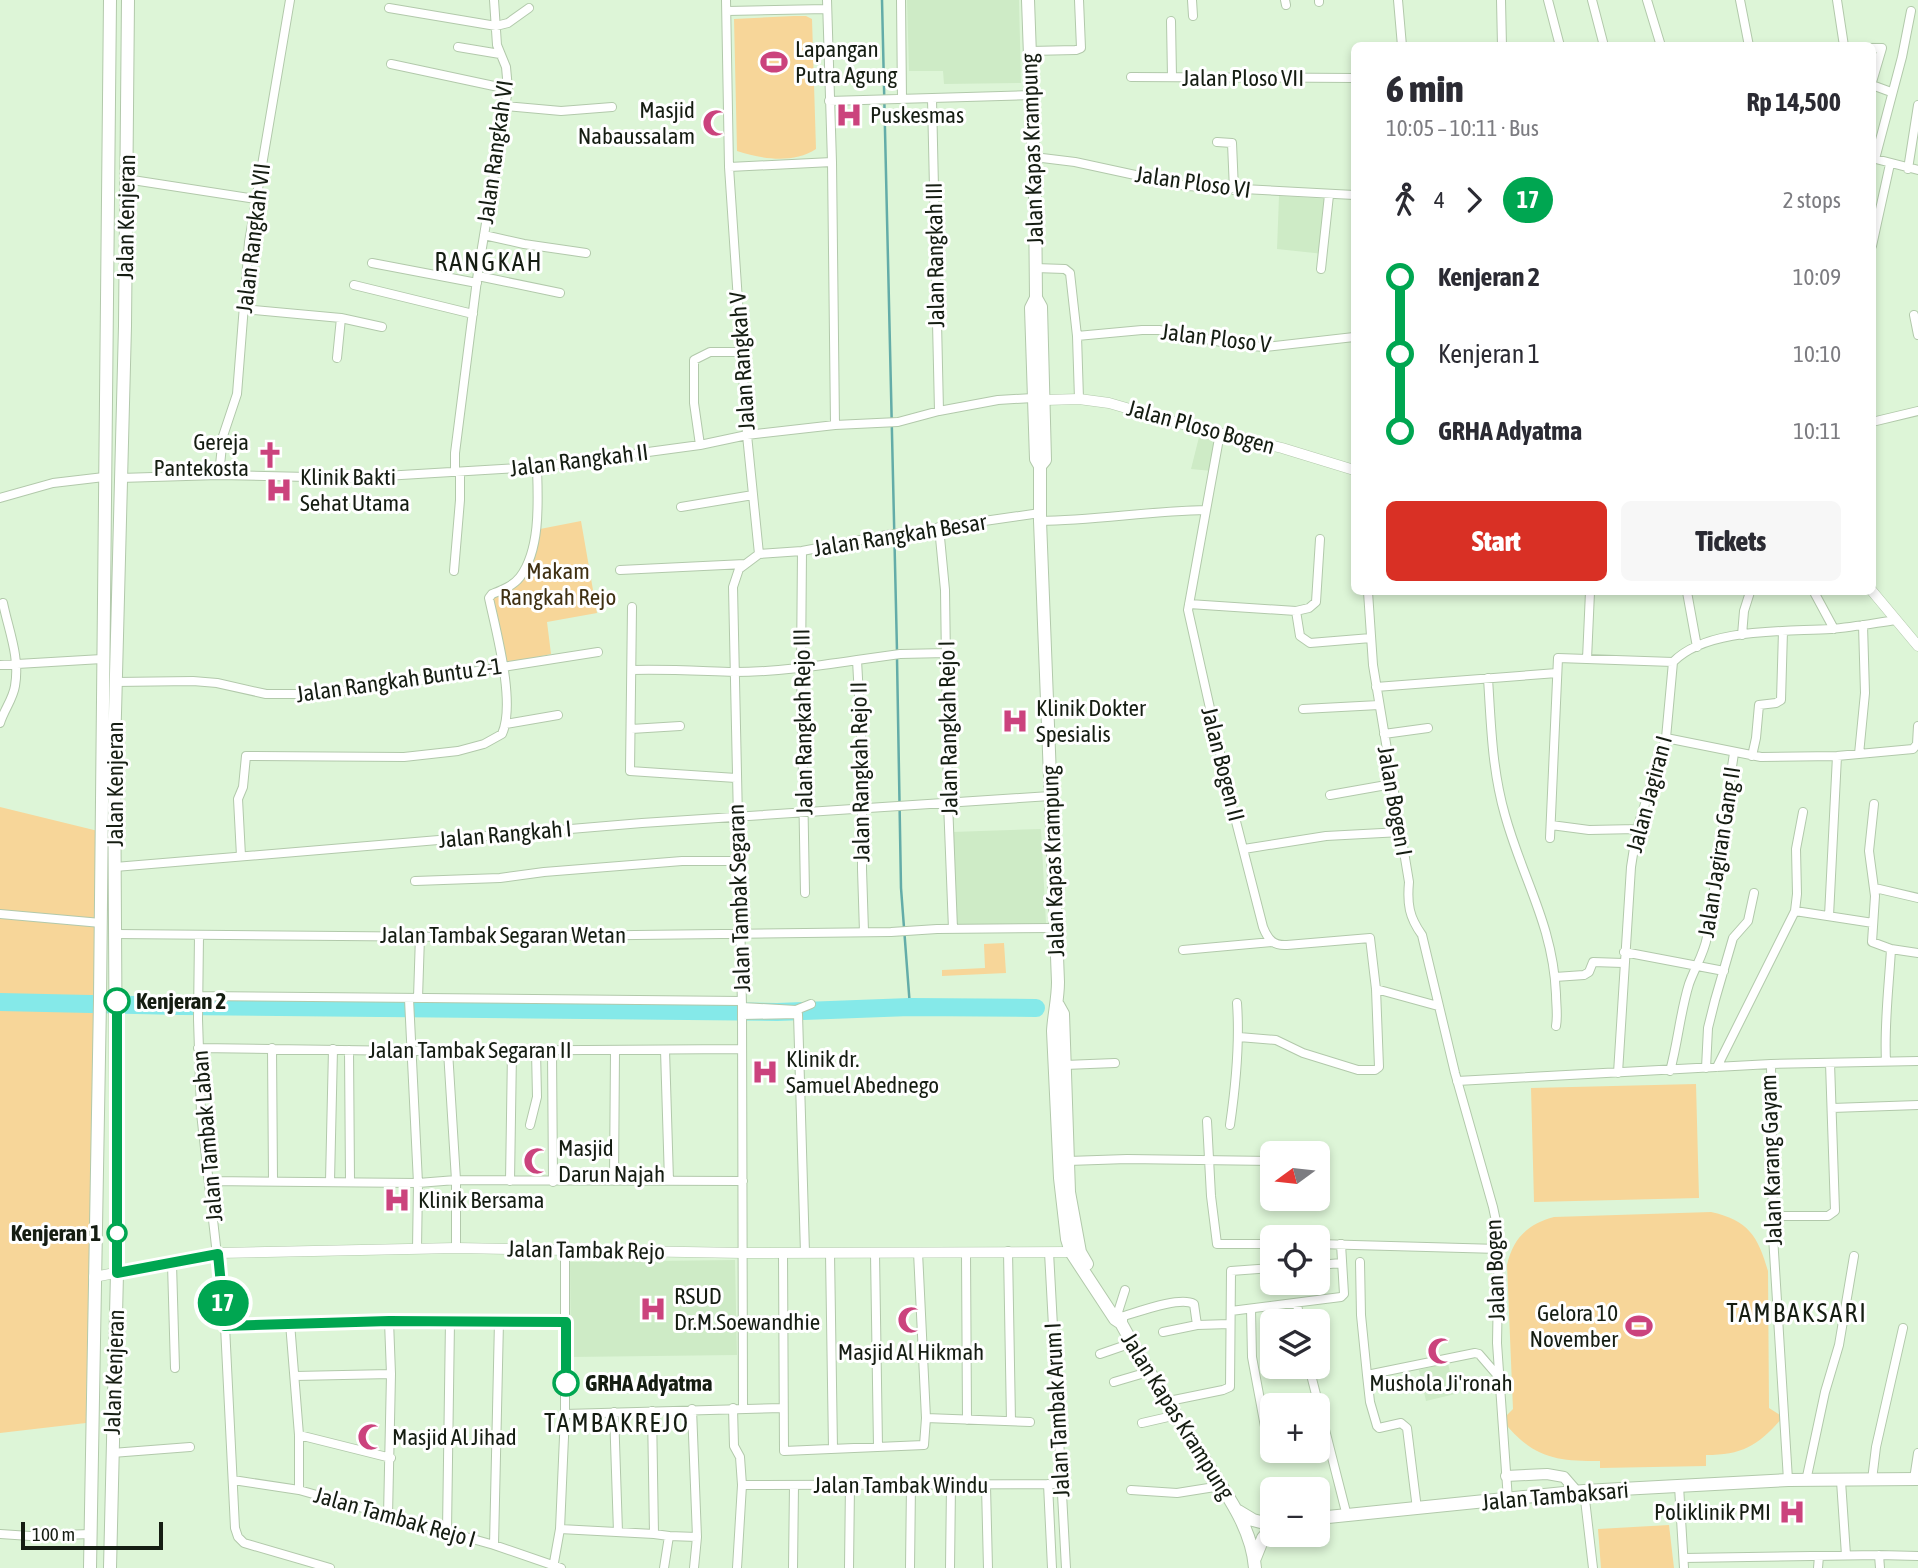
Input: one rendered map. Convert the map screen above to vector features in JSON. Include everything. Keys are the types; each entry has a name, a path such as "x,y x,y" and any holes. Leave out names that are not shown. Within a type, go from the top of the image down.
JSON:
{"main road":[{"name":"Jalan Kenjeran","path":"90,1568 100,1014 110,0"},
{"name":"Jalan Kenjeran","path":"110,1568 117,1273 116,682 128,0"},
{"name":"Jalan Kapas Krampung","path":"1028,0 1036,298 1041,307 1039,399 1045,460 1040,466 1040,517 1058,1005 1053,1031 1064,1227 1075,1252 1120,1317 1148,1372 1169,1401 1234,1509 1260,1522"},
{"name":"Jalan Kapas Krampung","path":"1058,1005 1063,1014 1069,1192 1075,1252"},
{"path":"99,1053 116,1053"},
{"path":"1506,1476 1547,1474 1564,1477 1580,1491"},
{"name":"Jalan Tambaksari","path":"1330,1517 1580,1491 1788,1480 1916,1479"},
{"path":"1234,1509 1247,1532 1255,1563"}],"street":[{"name":"Jalan Rangkah VII","path":"219,475 223,436 237,394 249,242 290,0"},
{"name":"Jalan Rangkah VI","path":"454,571 460,500 457,472 473,314 508,89 506,67 497,45 494,0"},
{"name":"Jalan Rangkah V","path":"726,0 729,167 747,435 759,554"},
{"path":"901,0 902,99"},
{"path":"1030,51 1081,48 1079,0"},
{"path":"1192,0 1193,16"},
{"path":"1398,0 1402,42"},
{"path":"1501,0 1502,42"},
{"path":"1548,0 1559,42"},
{"path":"1592,0 1603,42"},
{"path":"1647,0 1659,42"},
{"path":"1740,0 1748,42"},
{"path":"1837,0 1843,42"},
{"path":"727,11 827,4 835,425"},
{"path":"389,8 496,26 508,23 529,8"},
{"path":"1876,151 1911,11"},
{"path":"1171,21 1172,77"},
{"path":"458,47 500,54"},
{"path":"1876,48 1882,48 1876,70"},
{"path":"391,64 508,89"},
{"name":"Jalan Ploso VII","path":"1131,77 1351,78"},
{"path":"1876,86 1892,92"},
{"path":"829,101 1032,96"},
{"name":"Jalan Rangkah III","path":"932,99 939,411"},
{"path":"1908,169 1918,105"},
{"path":"505,106 561,111 612,107"},
{"path":"1217,142 1232,143 1234,190"},
{"name":"Jalan Ploso VI","path":"1034,157 1075,162 1174,184 1234,190 1351,195"},
{"path":"1876,159 1918,170"},
{"path":"729,167 832,162"},
{"path":"1876,221 1890,164"},
{"path":"126,179 256,199"},
{"path":"1321,269 1329,195"},
{"path":"484,235 586,253"},
{"path":"372,263 560,293"},
{"path":"1035,268 1069,271 1077,336 1079,399"},
{"path":"354,285 473,314"},
{"path":"243,309 341,317 382,327"},
{"path":"1914,315 1918,335"},
{"path":"337,358 341,317"},
{"name":"Jalan Ploso V","path":"1077,336 1160,330 1237,345 1265,347 1351,337"},
{"path":"700,445 694,402 694,360 710,352 741,352"},
{"name":"Jalan Rangkah II","path":"120,478 219,475 351,478 537,467 700,445 747,435 835,425 898,422 999,400 1039,399"},
{"name":"Jalan Ploso Bogen","path":"1039,399 1079,399 1123,407 1282,448 1351,469"},
{"path":"1876,421 1918,411"},
{"name":"Jalan Bogen II","path":"1220,433 1189,604 1191,629 1263,928 1272,942"},
{"path":"241,856 238,799 243,787 246,756 404,757 446,754 493,740 502,734 506,724 503,667 489,598 517,581 527,562 536,528 537,467"},
{"path":"0,498 53,484 104,477"},
{"path":"681,507 753,495"},
{"name":"Jalan Rangkah Besar","path":"759,554 802,551 939,527 1040,517 1078,520 1175,510 1206,510"},
{"name":"Jalan Rangkah Rejo I","path":"939,527 945,590 953,929"},
{"path":"1189,604 1296,611 1307,609 1316,602 1320,539"},
{"name":"Jalan Rangkah Rejo III","path":"802,551 805,893"},
{"path":"620,570 745,564 759,554"},
{"name":"Jalan Tambak Segaran","path":"743,1409 742,1008 733,587 736,574 745,564"},
{"name":"Jalan Bogen I","path":"1368,595 1376,687 1409,882 1409,913 1422,935 1438,1006"},
{"path":"1587,659 1590,595"},
{"path":"1688,595 1697,647"},
{"path":"1742,635 1749,595"},
{"path":"1816,595 1834,629"},
{"path":"1875,595 1918,646"},
{"path":"0,723 15,688 17,665 16,650 3,604"},
{"path":"632,607 630,771 736,778"},
{"path":"1296,611 1300,636 1306,642 1322,644 1371,638"},
{"path":"1550,838 1558,658 1673,662 1697,647 1742,635 1834,629 1896,620"},
{"path":"1858,754 1865,693 1863,625"},
{"path":"1752,757 1759,705 1777,703 1782,698 1783,631"},
{"name":"Jalan Rangkah Buntu 2-1","path":"116,682 193,681 217,683 266,694 314,694 369,688 598,652"},
{"name":"Jalan Rangkah Rejo II","path":"864,932 861,692 857,660 947,653"},
{"path":"0,665 102,659"},
{"path":"632,670 735,672 801,668 857,660"},
{"name":"Jalan Jagiran I","path":"1618,1073 1630,878 1637,829 1666,738 1673,662"},
{"path":"1376,687 1557,673"},
{"path":"1488,678 1493,754 1499,792 1517,854 1545,923 1555,977 1556,1026"},
{"path":"1303,709 1379,705"},
{"path":"506,724 558,715"},
{"path":"631,729 680,726"},
{"path":"1666,738 1752,757 1858,754 1913,749 1917,744 1918,726"},
{"path":"1384,734 1428,728"},
{"name":"Jalan Jagiran Gang II","path":"1670,1071 1678,1043 1681,1013 1707,937 1734,753"},
{"path":"1829,916 1837,755"},
{"path":"1330,795 1392,785"},
{"path":"948,802 1050,796"},
{"name":"Jalan Rangkah I","path":"115,867 737,816 948,802"},
{"path":"1874,804 1869,858 1875,888 1872,942 1891,949 1918,953"},
{"path":"1717,1068 1795,911 1796,844 1802,812"},
{"path":"1552,825 1589,830 1637,829"},
{"path":"1244,849 1326,836 1401,832"},
{"path":"415,881 500,878 682,861 738,861"},
{"path":"1875,888 1918,898"},
{"path":"1706,1069 1711,1015 1734,936 1746,926 1754,893"},
{"path":"1795,911 1873,923"},
{"path":"0,914 100,923"},
{"path":"953,929 1055,928"},
{"name":"Jalan Tambak Segaran Wetan","path":"116,934 420,936 891,932 953,929"},
{"name":"Jalan Tambak Laban","path":"199,935 198,1048 201,1113 225,1326 235,1528 244,1543 330,1568"},
{"path":"417,1249 418,1183 409,1017 420,936"},
{"path":"1183,950 1272,942 1287,945 1370,938 1376,989 1378,1069 1358,1070 1276,1040 1239,1037"},
{"path":"1886,1061 1884,1036 1891,978 1891,949"},
{"path":"1624,952 1724,971"},
{"path":"1555,977 1585,975 1593,962 1623,963"},
{"path":"1376,989 1438,1006"},
{"path":"198,998 412,1000 796,1010 811,1004"},
{"path":"1230,1125 1239,1037 1237,1003"},
{"name":"Jalan Bogen","path":"1438,1006 1496,1219 1499,1249 1499,1377 1508,1500"},
{"path":"742,1008 774,1015 799,1014 805,1253"},
{"name":"Jalan Tambak Segaran II","path":"198,1048 410,1051 742,1049"},
{"path":"272,1048 273,1181"},
{"path":"330,1181 333,1049"},
{"path":"349,1050 350,1181"},
{"path":"665,1050 669,1181"},
{"path":"448,1051 456,1180 456,1248"},
{"path":"510,1181 512,1051"},
{"path":"530,1125 537,1097 536,1051"},
{"path":"552,1051 553,1182"},
{"path":"614,1181 615,1051"},
{"path":"1771,1065 1918,1060"},
{"path":"1065,1065 1115,1063"},
{"path":"1773,1216 1828,1216 1834,1213 1830,1063"},
{"name":"Jalan Karang Gayam","path":"1457,1081 1771,1065 1773,1216 1788,1480"},
{"path":"1832,1108 1918,1105"},
{"path":"1207,1121 1217,1244 1260,1244"},
{"path":"1068,1161 1260,1161"},
{"path":"209,1181 743,1181"},
{"path":"1330,1244 1499,1249"},
{"path":"1230,1311 1342,1296 1342,1244"},
{"name":"Jalan Tambak Rejo","path":"94,1277 218,1254 456,1248 744,1253 1075,1252"},
{"path":"556,1567 565,1414 565,1249"},
{"path":"1008,1251 1011,1421"},
{"path":"783,1253 784,1451 923,1445 926,1418 918,1252"},
{"path":"966,1252 967,1420"},
{"name":"Jalan Tambak Arum I","path":"1049,1252 1066,1568"},
{"path":"830,1253 833,1449"},
{"path":"875,1253 878,1447"},
{"path":"1806,1481 1823,1400 1839,1345 1854,1256"},
{"path":"1360,1262 1361,1315 1370,1402 1379,1428 1401,1423 1407,1428 1417,1509"},
{"path":"1330,1264 1342,1263"},
{"path":"172,1264 175,1368"},
{"path":"1169,1401 1229,1388 1231,1270 1260,1269"},
{"path":"1125,1290 1120,1317 1160,1306 1189,1302 1195,1304 1197,1325"},
{"path":"1297,1304 1298,1309"},
{"path":"1251,1309 1252,1357 1260,1400"},
{"path":"225,1326 389,1321 566,1322"},
{"path":"388,1516 391,1458 389,1321"},
{"path":"447,1531 450,1321"},
{"path":"494,1545 499,1321"},
{"path":"290,1323 299,1436 299,1490"},
{"path":"1163,1332 1197,1325 1230,1324"},
{"path":"1872,1480 1876,1447 1903,1328"},
{"path":"1100,1354 1132,1343"},
{"path":"1367,1375 1475,1353 1479,1354 1499,1377"},
{"path":"1114,1382 1148,1372"},
{"path":"295,1376 391,1374"},
{"path":"1312,1379 1347,1516"},
{"path":"733,1408 734,1446 740,1457 742,1485 737,1568"},
{"path":"565,1414 783,1408"},
{"path":"692,1409 697,1537 694,1568"},
{"path":"652,1411 654,1534"},
{"path":"614,1412 618,1532"},
{"path":"1142,1423 1177,1415"},
{"path":"926,1418 1030,1422"},
{"path":"299,1436 391,1458"},
{"path":"112,1453 190,1447"},
{"path":"1916,1479 1918,1453"},
{"name":"Jalan Tambak Rejo I","path":"233,1480 299,1490 494,1545 556,1567"},
{"path":"1841,1480 1843,1568"},
{"path":"849,1568 850,1484"},
{"path":"909,1568 911,1484"},
{"path":"1048,1484 1052,1568"},
{"name":"Jalan Tambak Windu","path":"742,1485 1060,1484"},
{"path":"793,1568 794,1485"},
{"path":"950,1568 951,1485"},
{"path":"986,1486 988,1568"},
{"path":"1131,1489 1177,1493 1221,1486"},
{"path":"1679,1486 1684,1563 1739,1563 1777,1557 1844,1555 1917,1558"},
{"path":"1580,1491 1593,1568"},
{"path":"560,1529 697,1537"},
{"path":"0,1537 91,1534"},
{"path":"664,1568 669,1536"},
{"path":"1880,1555 1880,1568"},
{"path":"1818,1568 1819,1556"},
{"path":"1777,1557 1777,1568"}],"shaded area":[{"path":"907,0 1019,0 1021,83 944,84 943,71 909,71"},
{"path":"1279,196 1330,199 1324,254 1277,249"},
{"path":"1200,433 1218,437 1212,471 1191,469"},
{"path":"1041,829 1046,923 955,925 952,832"},
{"name":"RSUD Dr.M.Soewandhie","path":"735,1260 737,1355 571,1357 570,1262"},
{"path":"1448,1363 1455,1394 1426,1401 1419,1370"}],"green space":[{"name":"Lapangan Putra Agung","path":"806,16 812,19 816,149 797,157 777,159 737,151 734,19"},
{"name":"Makam Rangkah Rejo","path":"581,521 597,613 547,622 551,654 506,664 493,597 524,574 540,529"},
{"path":"0,807 98,831 86,1423 0,1433"},
{"path":"1004,943 1006,973 942,976 942,970 985,968 984,944"},
{"path":"1696,1084 1699,1198 1534,1202 1531,1088"},
{"name":"Gelora 10 November","path":"1711,1212 1724,1215 1750,1231 1764,1259 1768,1271 1769,1408 1783,1417 1766,1435 1749,1446 1730,1453 1706,1455 1706,1466 1600,1468 1600,1461 1570,1460 1546,1455 1513,1433 1502,1420 1513,1409 1507,1265 1513,1247 1523,1233 1554,1217"},
{"path":"1669,1525 1674,1568 1601,1568 1598,1529"}],"waterway":[{"path":"882,0 897,651"},
{"path":"897,658 901,888 910,1007"},
{"path":"0,1002 777,1012 910,1007 1036,1008"}],"bus line":[{"name":"17","path":"117,1001 117,1273 218,1254 225,1326 389,1321 566,1322 566,1383"}],"place":[{"name":"Lapangan Putra Agung","path":"774,62"},
{"name":"Puskesmas","path":"849,115"},
{"name":"Masjid Nabaussalam","path":"716,123"},
{"name":"Gereja Pantekosta","path":"270,455"},
{"name":"Klinik Bakti Sehat Utama","path":"279,490"},
{"name":"Klinik Dokter Spesialis","path":"1015,721"},
{"name":"Kenjeran 2","path":"117,1001"},
{"name":"Klinik dr. Samuel Abednego","path":"765,1072"},
{"name":"Masjid Darun Najah","path":"537,1161"},
{"name":"Klinik Bersama","path":"397,1200"},
{"name":"Kenjeran 1","path":"117,1233"},
{"name":"RSUD Dr.M.Soewandhie","path":"653,1309"},
{"name":"Masjid Al Hikmah","path":"911,1320"},
{"name":"Gelora 10 November","path":"1639,1326"},
{"name":"Mushola Ji'ronah","path":"1441,1351"},
{"name":"GRHA Adyatma","path":"566,1383"},
{"name":"Masjid Al Jihad","path":"371,1437"},
{"name":"Poliklinik PMI","path":"1792,1512"}],"district":[{"name":"RANGKAH","path":"489,262"},
{"name":"TAMBAKSARI","path":"1797,1313"},
{"name":"TAMBAKREJO","path":"617,1423"}]}
